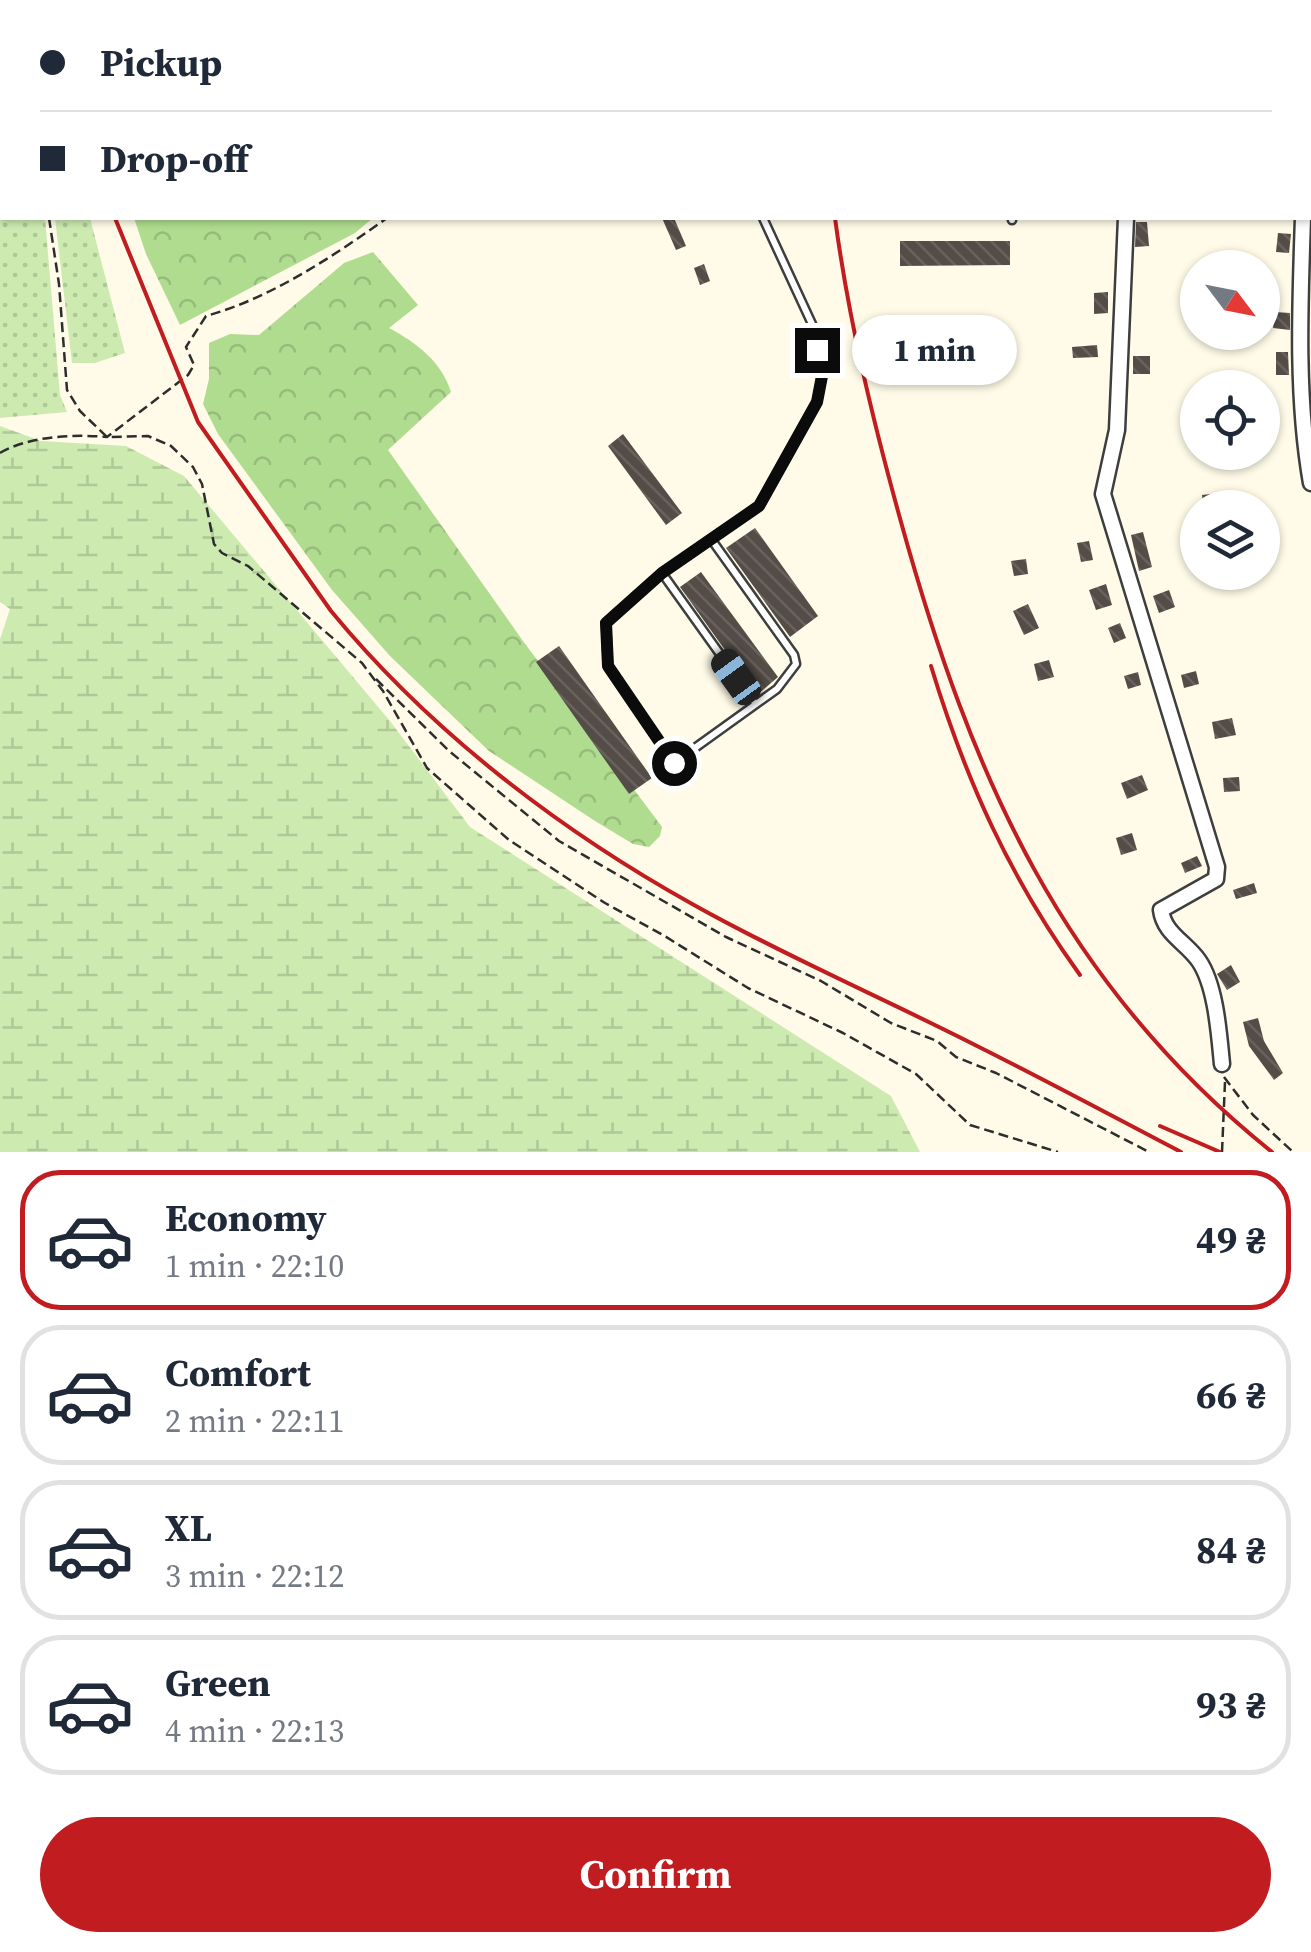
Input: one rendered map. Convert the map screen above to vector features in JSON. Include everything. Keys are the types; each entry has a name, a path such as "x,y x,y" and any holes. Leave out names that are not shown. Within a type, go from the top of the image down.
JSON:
{"street":[{"path":"1126,220 1117,430 1103,494 1217,867 1216,879 1160,910 1162,924 1200,962 1217,1016 1222,1064"},
{"path":"1303,220 1305,439 1311,483"}],"lane":[{"path":"711,540 794,655 796,664 777,689 674,763 608,666 606,623 662,573 759,506 817,402 822,376 812,324 764,220"},
{"path":"662,573 755,703"}],"path":[{"path":"49,220 68,390 80,411 107,438"},
{"path":"107,438 188,375 194,366 186,347 206,316 234,308 338,252 384,220"},
{"path":"0,453 14,445 84,435 148,436 171,446 193,466 202,484 214,544 222,553 248,566 292,602 450,751 560,840 726,937 821,980 892,1023 937,1040 956,1056 1149,1152"},
{"path":"363,666 384,691 427,768 509,840 604,903 748,988 916,1074 970,1125 1058,1152"},
{"path":"1222,1064 1222,1152"},
{"path":"1225,1081 1252,1116 1294,1152"}],"green space":[{"path":"0,220 45,220 60,395 67,412 0,418"},
{"path":"55,220 91,220 125,353 95,363 72,363"},
{"path":"135,220 371,220 355,233 180,325 146,254"},
{"path":"373,252 418,305 389,328 427,354 451,392 388,450 523,641 662,827 660,836 649,847 633,844 489,751 390,656 332,590 218,434 203,404 209,379 209,343 230,334 259,335 344,263"},
{"path":"0,426 41,441 126,446 184,476 390,721 470,827 891,1096 920,1152 0,1152 0,639 10,609 0,602"}],"building":[{"path":"663,220 675,220 686,246 676,250"},
{"path":"1136,222 1147,222 1149,246 1135,247"},
{"path":"1278,233 1291,234 1289,253 1276,250"},
{"path":"900,241 1010,241 1010,265 900,266"},
{"path":"704,264 710,281 700,285 694,268"},
{"path":"1108,292 1108,313 1094,314 1094,293"},
{"path":"1280,312 1290,313 1290,330 1280,329"},
{"path":"1097,345 1098,357 1073,358 1072,347"},
{"path":"1276,352 1288,352 1289,375 1280,375 1280,370 1276,370"},
{"path":"1133,356 1150,356 1150,374 1133,374"},
{"path":"623,434 682,513 666,525 608,446"},
{"path":"755,528 818,616 790,637 726,548"},
{"path":"1143,532 1152,567 1139,571 1131,535"},
{"path":"1089,541 1093,560 1081,562 1077,543"},
{"path":"1026,559 1028,574 1014,576 1011,561"},
{"path":"701,572 778,677 757,695 680,587"},
{"path":"1106,584 1112,605 1096,610 1089,590"},
{"path":"1169,590 1175,607 1159,613 1153,596"},
{"path":"1028,604 1039,628 1024,635 1013,611"},
{"path":"1120,623 1126,638 1114,643 1108,628"},
{"path":"559,646 652,778 629,794 536,662"},
{"path":"1049,660 1054,677 1038,681 1034,664"},
{"path":"1196,671 1199,684 1184,688 1181,675"},
{"path":"1138,672 1141,685 1128,689 1124,676"},
{"path":"1232,718 1236,735 1215,739 1212,722"},
{"path":"1142,775 1148,790 1127,799 1121,783"},
{"path":"1239,777 1240,791 1224,792 1223,778"},
{"path":"1132,833 1137,850 1121,855 1116,838"},
{"path":"1197,856 1202,866 1185,873 1181,863"},
{"path":"1254,883 1257,893 1236,899 1233,890"},
{"path":"1231,965 1240,982 1227,990 1217,974"},
{"path":"1258,1018 1264,1041 1283,1073 1274,1080 1249,1046 1243,1022"}],"railway":[{"path":"116,220 198,422 331,611 369,655 454,737 546,811 694,905 1181,1152"},
{"path":"835,220 863,371 901,522 959,704 994,788 1034,869 1081,946 1135,1018 1199,1087 1272,1152"},
{"path":"931,666 959,749 992,827 1032,902 1080,975"},
{"path":"1160,1126 1220,1152"}],"route":[{"path":"674,763 608,666 606,623 662,573 759,506 817,402 822,376 817,350"}]}
